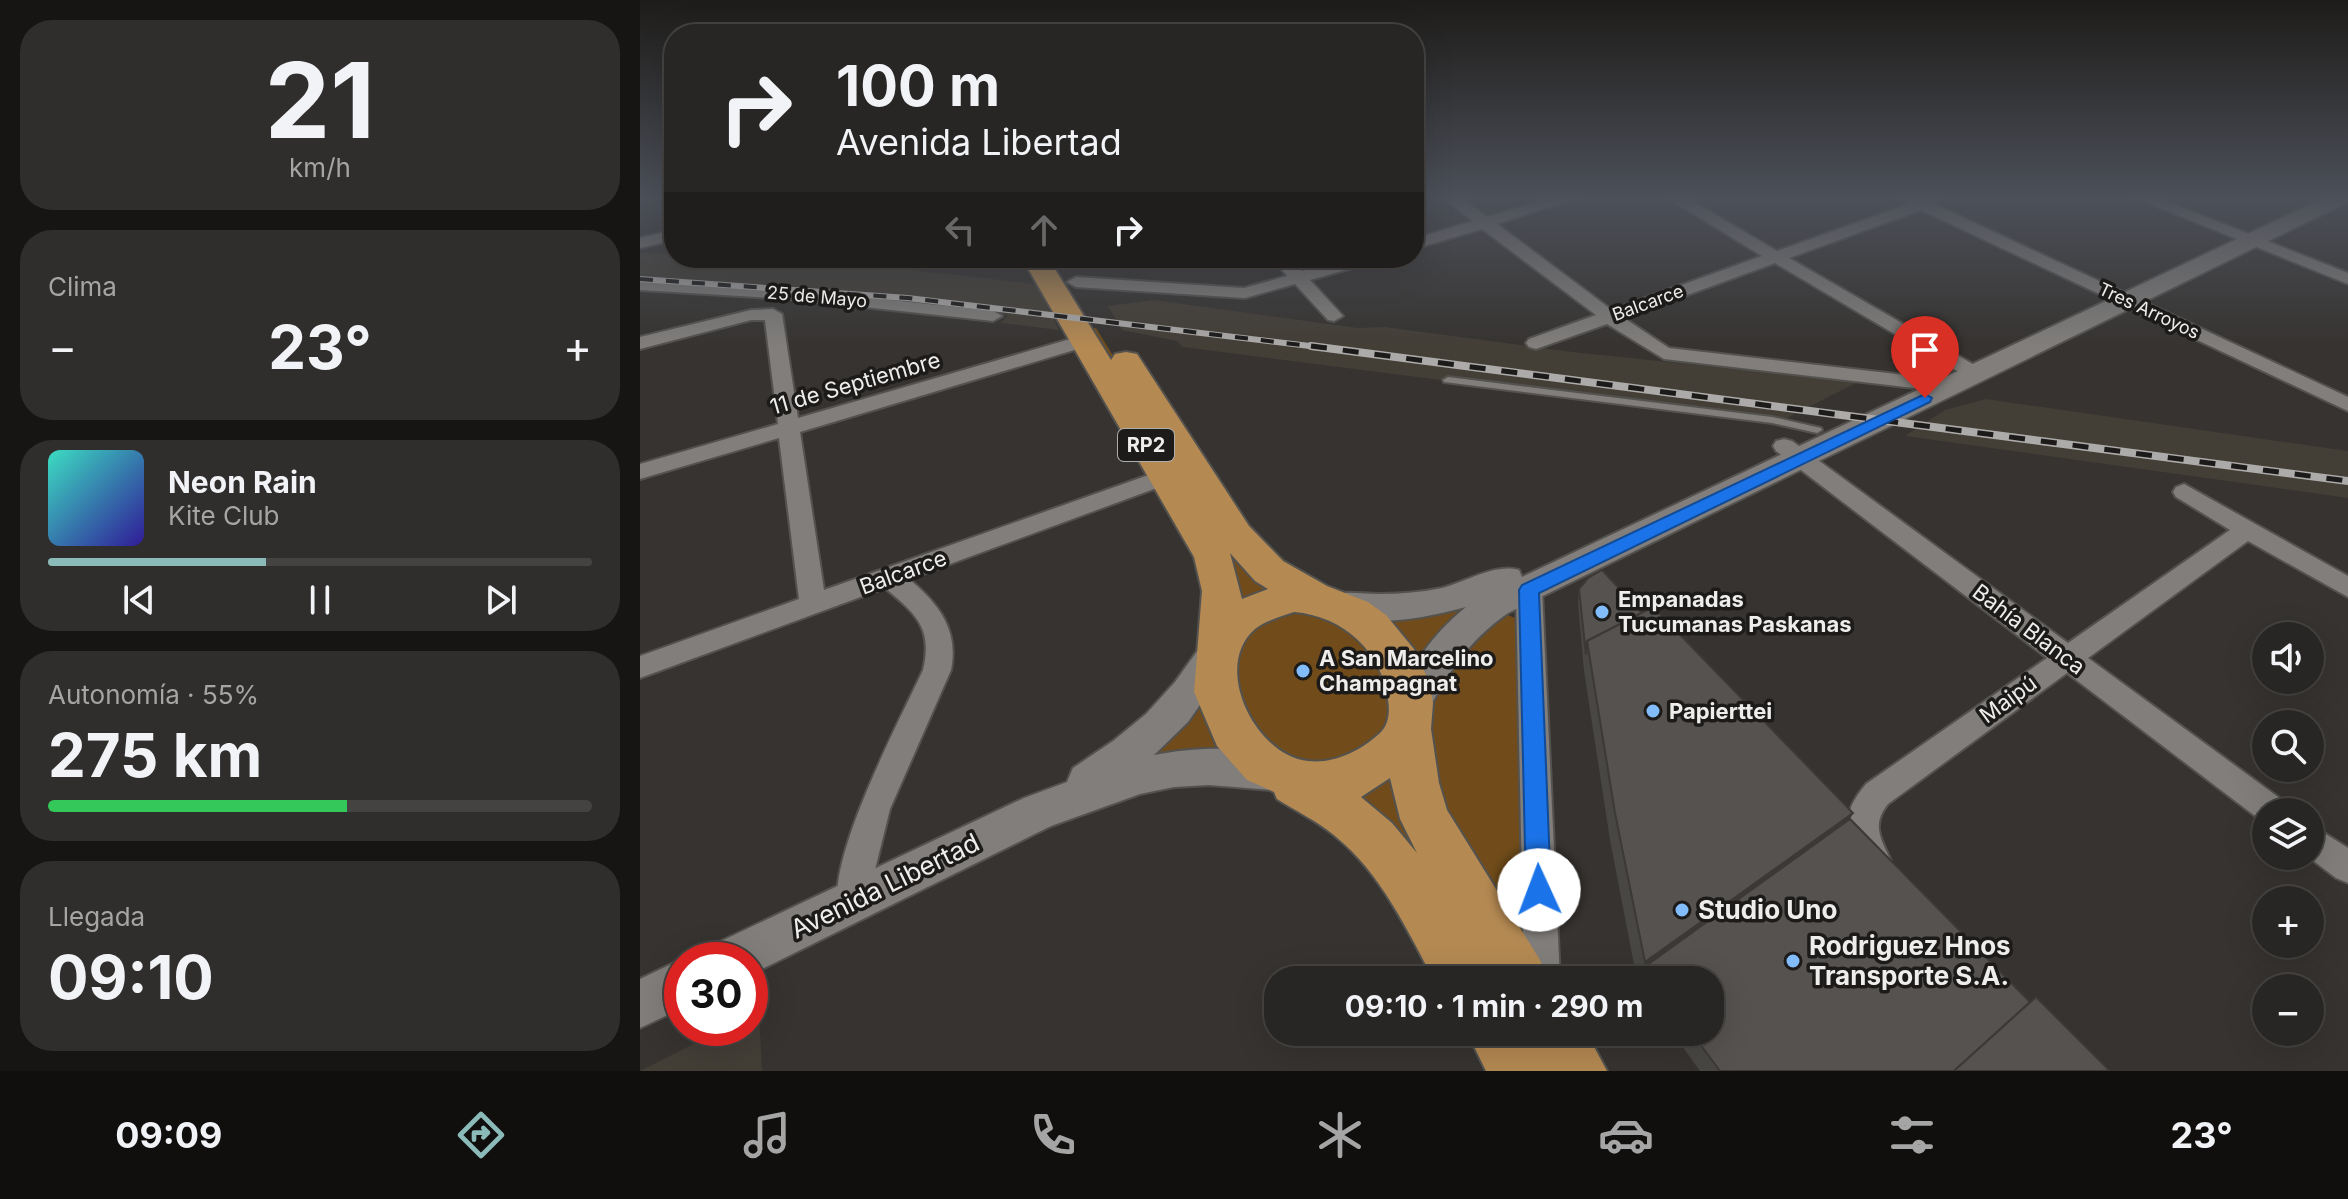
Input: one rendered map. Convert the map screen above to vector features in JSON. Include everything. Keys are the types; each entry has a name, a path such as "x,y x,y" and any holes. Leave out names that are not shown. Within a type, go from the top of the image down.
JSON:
{"highway":[{"name":"RP2","path":"1041,268 1213,557 1222,591 1215,689 1225,718 1242,744 1282,777 1339,810 1372,838 1405,879 1457,966"},
{"name":"RP2","path":"1069,270 1236,535 1269,571 1371,627 1391,649 1407,683 1417,791 1425,819 1512,966"},
{"path":"1217,648 1233,624 1251,608 1277,598 1325,600"},
{"path":"1282,777 1331,783 1360,775 1388,756 1409,718"},
{"path":"1504,1046 1519,1071"},
{"path":"1561,1046 1577,1071"}],"main road":[{"path":"1325,600 1404,607 1469,595 1792,452 2225,247"},
{"path":"1409,718 1433,664 1453,637 1496,604 1529,590 1792,452 1817,430 1923,383 1968,369"},
{"name":"Avenida Libertad","path":"768,942 1039,811 1126,755 1159,730 1186,699 1217,648"},
{"name":"Avenida Libertad","path":"1039,811 1159,772 1209,767 1282,777"},
{"path":"640,1004 664,992"}],"street":[{"path":"1518,247 1610,317 1657,350 1671,355 1923,383"},
{"path":"1759,247 1968,369"},
{"name":"Balcarce","path":"1536,343 1800,247"},
{"name":"Tres Arroyos","path":"2014,247 2348,405"},
{"path":"2267,247 2348,279"},
{"path":"1289,268 1334,316"},
{"path":"1069,270 1233,294 1258,291 1335,268"},
{"name":"25 de Mayo","path":"640,285 790,294 993,316"},
{"path":"640,343 764,313 773,314 813,604"},
{"name":"11 de Septiembre","path":"640,472 1084,341"},
{"name":"Bahía Blanca","path":"1792,452 2255,798"},
{"name":"Balcarce","path":"640,667 1165,477"},
{"path":"2184,492 2348,588"},
{"name":"Maipú","path":"1896,886 1875,861 1864,841 1860,824 1863,809 1877,794 2248,529"},
{"path":"852,902 870,820 937,670 941,651 936,621 922,604 889,577"},
{"path":"1529,590 1542,966"},
{"path":"2324,849 2348,867"}],"lane":[{"path":"1448,380 1772,420 1817,430"}],"shaded area":[{"path":"640,253 664,254 664,268 893,268 1036,284 1059,330 1001,323 1008,315 901,301 640,282"},
{"path":"1154,300 1358,328 1385,327 1573,352 1858,382 1777,423 1183,347 1177,341 1122,330 1108,306"},
{"path":"1096,328 1229,544 1279,589 1234,608 1089,329"},
{"path":"1986,399 2348,451 2348,498 1905,436 1945,410"},
{"path":"1279,608 1341,617 1391,673 1388,733 1343,764 1286,760 1231,698 1236,640"},
{"path":"1458,611 1432,642 1417,671 1380,616 1424,617"},
{"path":"1505,614 1518,619 1526,937 1466,849 1437,791 1429,716 1434,696 1451,661"},
{"path":"1202,697 1228,755 1136,761"},
{"path":"1397,766 1497,966 1492,966 1347,794"},
{"path":"689,1046 761,1046 762,1071 640,1071"}],"building":[{"name":"Empanadas Tucumanas Paskanas","path":"1602,570 1642,613 1587,641 1586,655 1579,589 1588,578"},
{"path":"1653,607 1853,813 1645,962 1615,813 1587,641"},
{"path":"1850,819 2030,1002 1954,1071 1720,1071 1701,1046 1724,1046 1724,966 1646,966"},
{"path":"2036,997 2110,1071 1954,1071"}],"railway":[{"path":"640,279 908,298 1319,347"},
{"path":"1311,346 1319,347"},
{"path":"1319,347 1327,348"},
{"path":"1319,347 2348,481"}],"place":[{"name":"Empanadas Tucumanas Paskanas","path":"1602,612"},
{"name":"A San Marcelino Champagnat","path":"1303,671"},
{"name":"Papierttei","path":"1653,711"},
{"name":"Studio Uno","path":"1682,910"},
{"name":"Rodriguez Hnos Transporte S.A.","path":"1793,961"}],"route":[{"path":"1539,890 1529,590 1925,398"}]}
